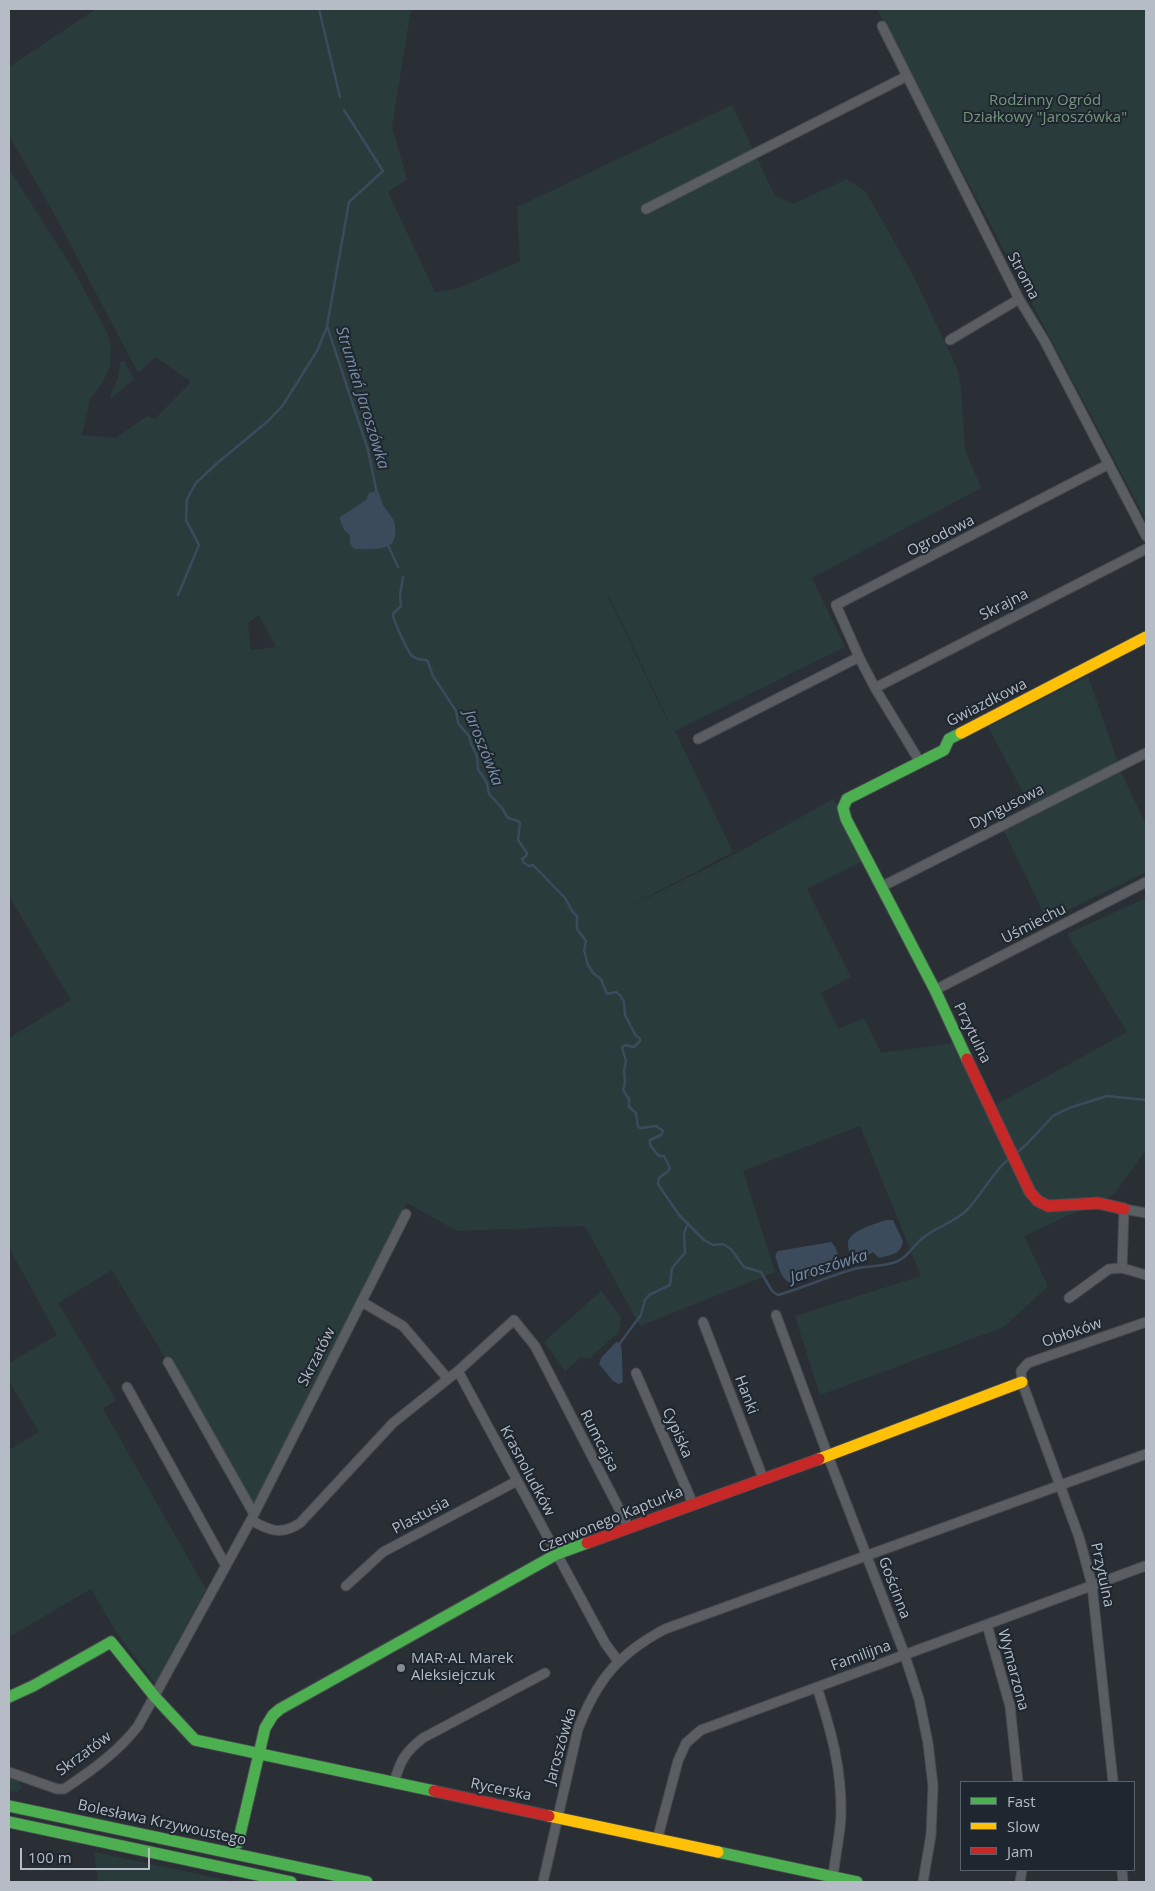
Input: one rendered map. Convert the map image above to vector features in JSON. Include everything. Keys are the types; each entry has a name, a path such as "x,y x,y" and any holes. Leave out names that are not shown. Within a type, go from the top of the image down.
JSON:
{"street":[{"name":"Stroma","path":"882,26 1019,299 1044,340 1146,536"},
{"path":"646,209 907,76"},
{"path":"950,340 1019,299"},
{"name":"Ogrodowa","path":"920,762 875,688 836,605 1109,464"},
{"name":"Skrajna","path":"875,688 1146,549"},
{"name":"Gwiazdkowa","path":"847,799 944,750 950,739 1146,637"},
{"path":"698,739 859,657"},
{"name":"Dyngusowa","path":"881,887 1146,753"},
{"name":"Przytulna","path":"847,799 844,804 844,813 935,990 992,1107 1011,1153 1034,1197 1043,1205 1048,1206 1098,1203 1124,1209"},
{"name":"Uśmiechu","path":"935,990 1146,882"},
{"path":"1122,1268 1124,1209 1146,1213"},
{"name":"Skrzatów","path":"9,1772 57,1789 64,1789 107,1758 127,1740 138,1726 252,1517 406,1214"},
{"path":"1069,1298 1109,1269 1122,1268 1146,1275"},
{"path":"362,1302 403,1326 448,1379"},
{"name":"Gościnna","path":"776,1315 867,1555 919,1699 927,1734 932,1786 931,1836 924,1882"},
{"name":"Rumcajsa","path":"458,1371 514,1320 535,1346 629,1528"},
{"name":"Hanki","path":"703,1322 763,1478"},
{"name":"Obłoków","path":"1022,1382 1021,1371 1028,1363 1146,1322"},
{"path":"168,1362 252,1517 268,1530 277,1532 286,1531 300,1523 393,1423 458,1371"},
{"name":"Krasnoludków","path":"458,1371 605,1644 618,1661"},
{"name":"Cypiska","path":"636,1374 692,1504"},
{"name":"Przytulna","path":"1022,1382 1079,1537 1092,1585 1113,1781"},
{"name":"Czerwonego Kapturka","path":"238,1843 265,1728 273,1715 280,1709 557,1554 828,1456 1022,1382"},
{"path":"127,1387 226,1566"},
{"name":"Jaroszówka","path":"543,1882 581,1721 595,1690 618,1661 641,1643 665,1629 1059,1484 1146,1454"},
{"name":"Plastusia","path":"346,1586 383,1552 517,1481"},
{"name":"Familijna","path":"657,1840 678,1760 686,1743 710,1726 1145,1566"},
{"name":"Wymarzona","path":"987,1625 1010,1706 1018,1781"},
{"path":"9,1697 111,1642 155,1697"},
{"path":"394,1783 404,1755 424,1738 545,1673"},
{"path":"817,1687 832,1731 839,1768 840,1817 833,1877"},
{"name":"Rycerska","path":"155,1697 195,1740 857,1882"},
{"name":"Bolesława Krzywoustego","path":"9,1806 367,1882"},
{"name":"Bolesława Krzywoustego","path":"9,1822 291,1882"},
{"path":"299,1882 296,1877 298,1873 308,1870"}],"green space":[{"path":"96,9 411,9 392,127 407,179 388,192 435,292 456,289 520,261 517,207 732,105 775,196 793,204 847,179 866,192 912,273 957,368 961,388 965,450 981,488 812,578 845,647 675,731 733,852 623,910 737,853 833,799 867,859 807,889 851,977 821,993 838,1029 864,1018 881,1053 960,1042 992,1107 1127,1032 1067,934 1146,898 1146,1150 1113,1195 1024,1236 1048,1286 1004,1327 820,1395 795,1316 921,1276 860,1126 743,1171 775,1272 640,1326 585,1226 457,1231 407,1203 253,1504 112,1270 58,1303 116,1400 103,1409 206,1589 155,1684 117,1633 91,1589 9,1637 9,1450 39,1432 9,1381 9,1363 57,1335 9,1248 9,1038 71,1000 9,896 9,169 73,269 107,332 111,345 110,367 101,385 90,399 82,435 116,438 147,416 155,419 191,382 156,357 138,373 56,217 9,136 9,67","holes":["608,594 671,726 665,716","259,615 276,647 251,650 248,623"]},
{"name":"Rodzinny Ogród Działkowy \"Jaroszówka\"","path":"877,9 1146,9 1146,520"},
{"path":"124,360 134,379 112,398 110,396 118,378 120,362"},
{"path":"1088,676 1121,772 1146,825 1146,872 1047,920 1004,831 1035,815 988,727"},
{"path":"601,1291 621,1317 619,1332 590,1358 582,1356 565,1371 544,1342"},
{"path":"9,1777 18,1780 22,1787 17,1792 9,1791"},
{"path":"94,1852 235,1882 98,1882"}],"water":[{"path":"377,491 394,522 395,538 393,542 385,547 374,549 353,548 350,543 350,535 343,527 340,517 366,500 369,493"},
{"path":"887,1220 893,1220 903,1241 900,1249 894,1254 879,1258 873,1252 859,1260 853,1258 849,1251 849,1239 864,1228"},
{"path":"831,1242 836,1248 838,1256 839,1261 836,1264 793,1283 783,1277 775,1256 778,1251"},
{"path":"616,1342 620,1343 622,1355 623,1382 619,1384 613,1381 599,1364 601,1358"}],"waterway":[{"name":"Strumień Jaroszówka","path":"319,9 340,97"},
{"name":"Strumień Jaroszówka","path":"344,110 383,171 349,202 327,326 368,450 377,494"},
{"path":"178,595 199,545 186,520 187,499 196,483 268,421 283,405 317,351 327,327"},
{"name":"Strumień Jaroszówka","path":"387,543 398,567"},
{"name":"Jaroszówka","path":"403,577 400,595 401,606 393,614 395,623 411,655 428,662 433,676 456,711 458,723 469,736 477,756 478,769 487,783 489,794 502,808 508,818 520,823 518,840 527,853 522,859 524,863 529,866 533,865 565,898 577,916 577,929 586,941 584,950 588,965 593,973 601,979 607,994 616,992 624,1002 625,1015 640,1041 634,1047 625,1045 622,1048 626,1061 623,1090 629,1099 629,1107 636,1113 638,1127 656,1126 663,1131 661,1135 650,1140 650,1145 659,1156 664,1156 670,1168 659,1178 658,1184 679,1215 704,1240 713,1245 723,1244 731,1249 744,1267 761,1272 772,1291 778,1295 858,1268 900,1260 924,1237 966,1211 998,1170 1010,1158"},
{"name":"Jaroszówka","path":"1016,1153 1053,1116 1069,1108 1107,1096 1146,1100"},
{"path":"620,1343 641,1315 645,1300 649,1295 670,1285 672,1268 685,1253 684,1233 688,1223"}],"traffic: fast":[{"path":"961,733 949,739 944,750 847,799 843,808 846,819 935,990 967,1059"},
{"path":"238,1843 265,1728 273,1715 280,1709 557,1554 587,1543"},
{"path":"9,1697 33,1686 111,1642 155,1697 195,1740 434,1791"},
{"path":"9,1806 367,1882"},
{"path":"9,1822 291,1882"},
{"path":"718,1852 857,1882"}],"traffic: slow":[{"path":"961,733 1146,637"},
{"path":"819,1459 1022,1382"},
{"path":"549,1816 718,1852"}],"traffic: jam":[{"path":"967,1059 1030,1192 1038,1201 1048,1206 1098,1203 1124,1209"},
{"path":"587,1543 819,1459"},
{"path":"434,1791 549,1816"}],"place":[{"name":"MAR-AL Marek Aleksiejczuk","path":"401,1668"}]}
